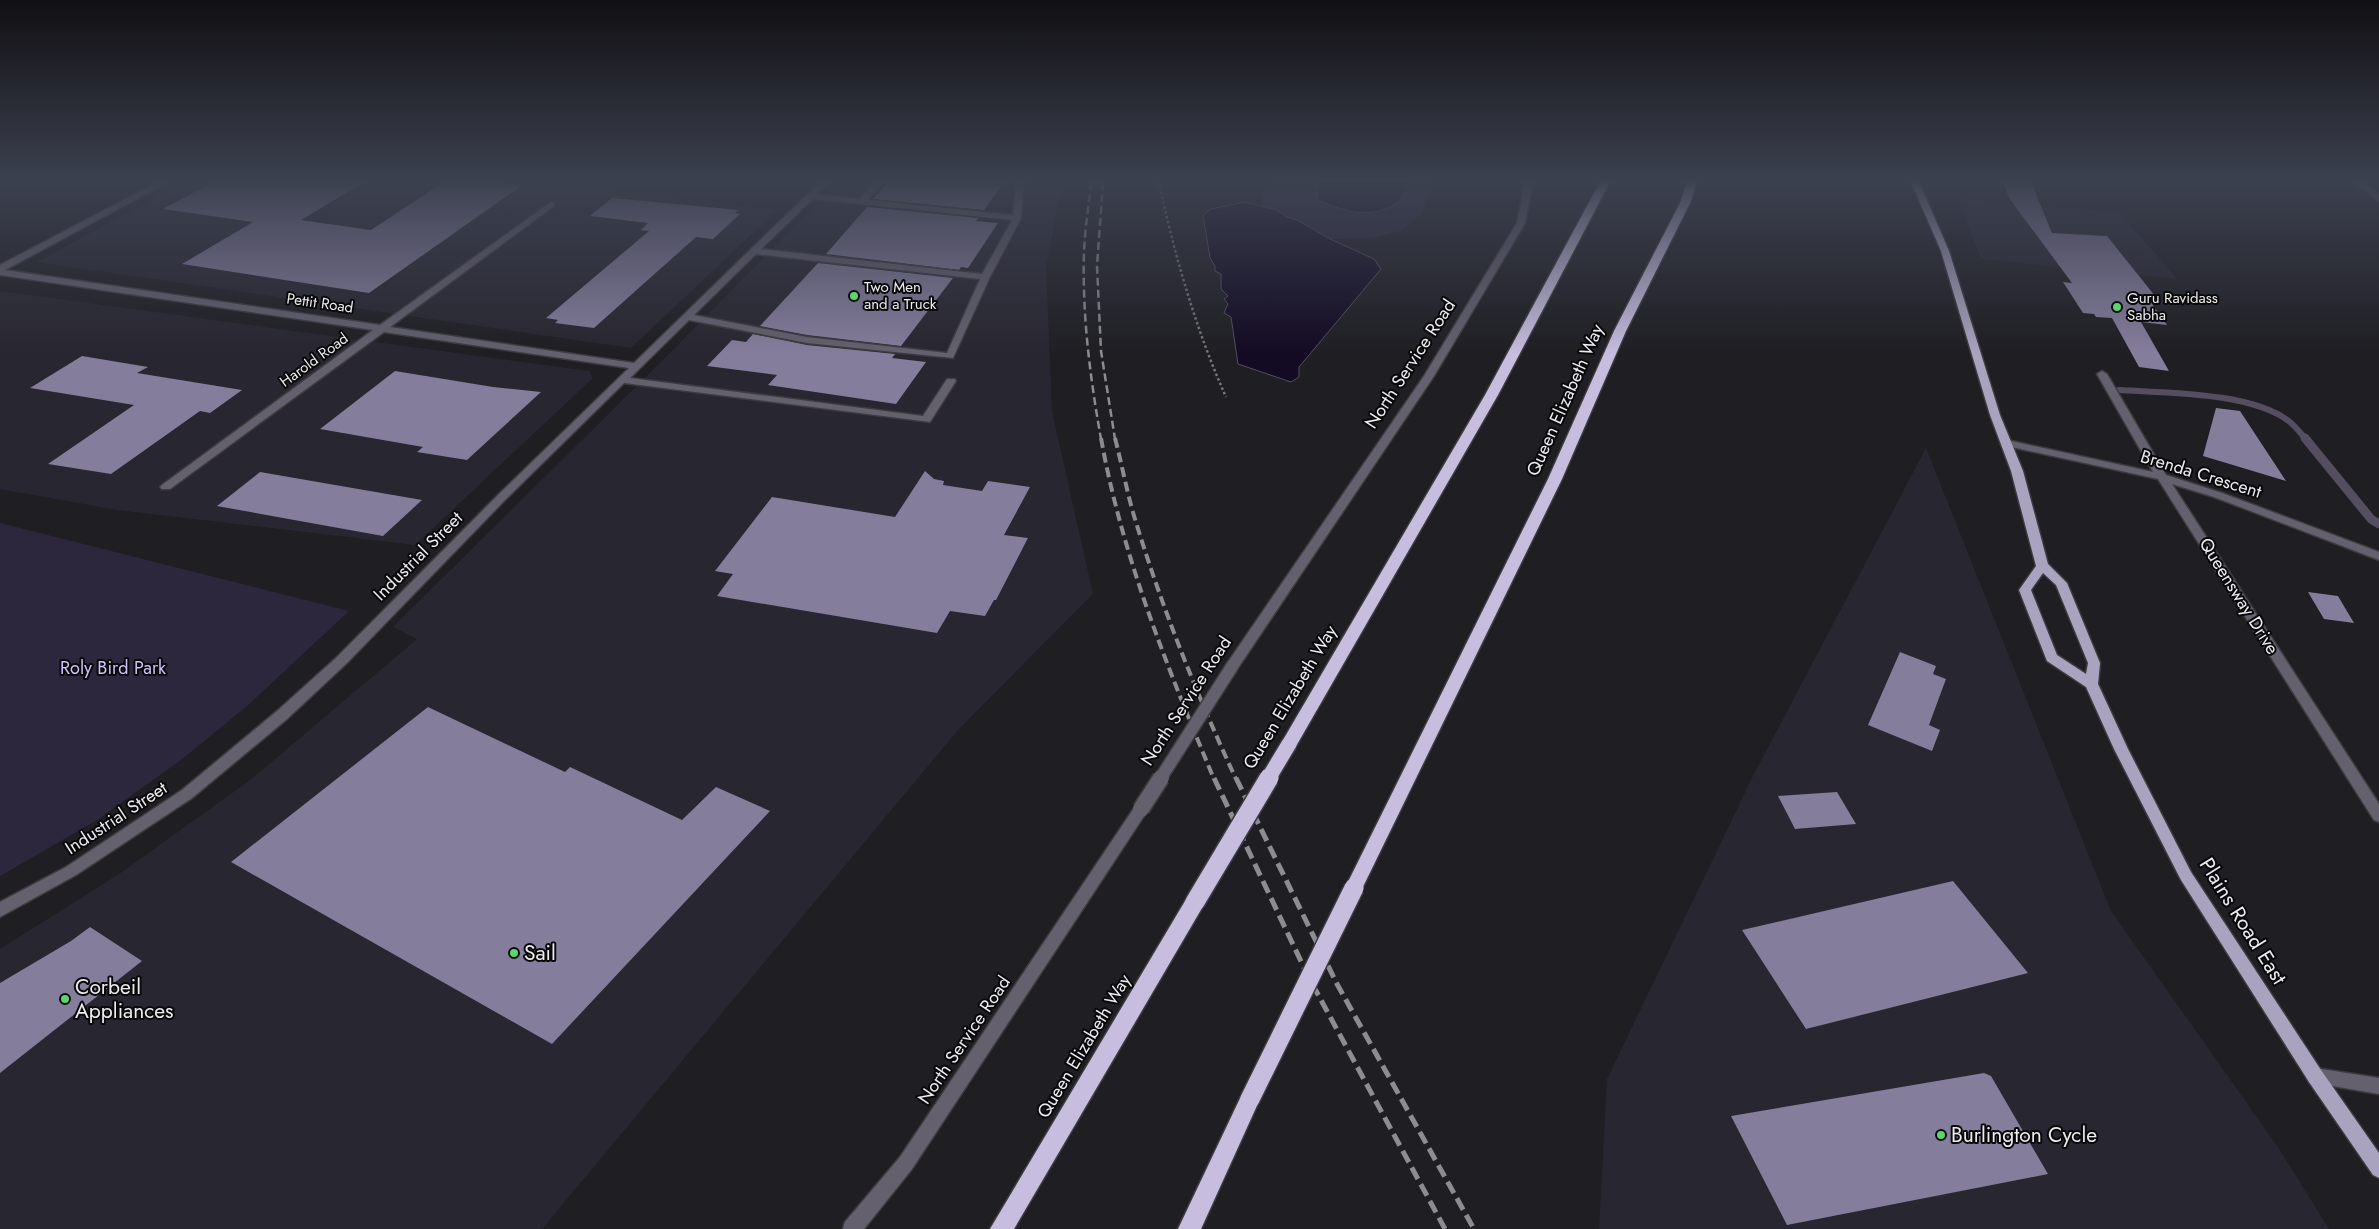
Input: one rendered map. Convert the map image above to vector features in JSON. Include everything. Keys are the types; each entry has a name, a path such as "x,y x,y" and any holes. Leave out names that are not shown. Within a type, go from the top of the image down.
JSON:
{"highway":[{"name":"Queen Elizabeth Way","path":"1001,1229 1468,440 1577,239"},
{"name":"Queen Elizabeth Way","path":"1189,1229 1250,1099 1555,479 1620,331 1667,239"}],"main road":[{"path":"1940,239 1995,415 2020,481 2042,566 2025,590 2052,658 2091,684"},
{"name":"Plains Road East","path":"2042,566 2062,583 2094,663 2091,684 2121,749 2186,876 2315,1076 2379,1169"}],"street":[{"path":"0,271 58,239"},
{"name":"Harold Road","path":"166,487 503,239"},
{"name":"Industrial Street","path":"0,910 71,871 188,794 282,715 342,660 502,497 766,239"},
{"path":"687,317 807,340 950,356 985,277 1005,239"},
{"name":"North Service Road","path":"852,1229 906,1163 1141,809 1233,665 1429,376 1511,239"},
{"path":"754,251 985,277"},
{"name":"Pettit Road","path":"0,271 636,366"},
{"name":"Queensway Drive","path":"2102,374 2162,477 2379,816"},
{"path":"623,380 926,420 951,381"},
{"name":"Brenda Crescent","path":"2007,443 2162,477 2218,495 2379,556"},
{"path":"2315,1076 2379,1086"}],"path":[{"path":"1172,239 1214,370 1226,397"}],"shaded area":[{"path":"78,239 746,239 631,348 37,262"},
{"path":"782,239 1052,239 1046,267 1052,411 1093,594 959,729 542,1229 0,1229 0,949 119,874 249,781 417,639 393,627 661,362"},
{"path":"1207,239 1331,239 1374,259 1381,269 1299,367 1299,377 1291,382 1238,364 1231,317 1224,313 1228,304 1224,299 1228,296 1221,289 1221,274 1215,271 1215,266 1210,258"},
{"path":"1974,239 2143,239 2177,279 1981,259"},
{"path":"0,291 589,371 593,378 415,545 117,510 0,489"},
{"path":"1926,448 2111,911 2278,1147 2329,1229 1599,1229 1607,1079 1753,776"}],"green space":[{"name":"Roly Bird Park","path":"0,523 349,611 247,706 181,760 97,820 0,876"}],"building":[{"path":"224,239 445,239 369,293 182,264"},
{"path":"639,239 693,239 594,328 555,323 558,320 546,318"},
{"path":"839,239 987,239 968,268 961,267 959,270 826,254"},
{"path":"2040,239 2110,239 2159,301 2150,301 2167,325 2141,322 2169,371 2139,367 2112,318 2096,317 2094,314 2083,313 2063,282 2072,283"},
{"path":"818,263 953,278 901,346 807,335 760,326"},
{"path":"753,334 807,345 895,354 892,358 926,362 896,404 768,385 777,375 707,366 732,340 746,342"},
{"path":"82,356 148,367 137,373 242,390 210,413 200,411 111,474 48,464 134,405 30,388"},
{"path":"395,371 493,387 541,392 467,460 417,452 423,447 320,429"},
{"path":"2216,408 2240,411 2286,481 2203,456"},
{"path":"925,471 934,479 944,481 943,485 982,491 988,481 1030,487 1004,535 1028,538 996,600 994,600 985,616 950,611 937,633 717,596 733,574 715,571 772,497 895,517"},
{"path":"260,472 422,500 383,536 217,506"},
{"path":"2308,592 2338,596 2354,623 2324,619"},
{"path":"1900,652 1936,666 1933,674 1946,679 1929,725 1940,730 1932,751 1868,725"},
{"name":"Sail","path":"428,707 565,772 570,767 682,820 716,787 770,811 552,1044 231,862"},
{"path":"1837,792 1856,824 1795,829 1778,796"},
{"path":"1953,881 2028,973 1806,1029 1742,930"},
{"path":"90,927 142,961 0,1073 0,983 71,941"},
{"path":"1984,1073 1991,1076 2048,1174 1787,1225 1731,1116"}],"waterway":[{"path":"2119,390 2232,399 2274,412 2290,422 2306,439"},
{"path":"2305,438 2371,519 2379,524"}],"railway":[{"path":"1085,239 1084,299 1090,369 1101,439"},
{"path":"1099,239 1097,266 1101,351 1115,439"},
{"path":"1101,438 1121,526 1148,612 1214,779"},
{"path":"1115,438 1132,509 1145,552 1194,683 1236,779"},
{"path":"1214,778 1308,976 1445,1229"},
{"path":"1236,778 1337,984 1474,1229"}],"place":[{"name":"Two Men and a Truck","path":"854,296"},
{"name":"Guru Ravidass Sabha","path":"2117,307"},
{"name":"Sail","path":"514,953"},
{"name":"Corbeil Appliances","path":"65,999"},
{"name":"Burlington Cycle","path":"1941,1135"}]}
